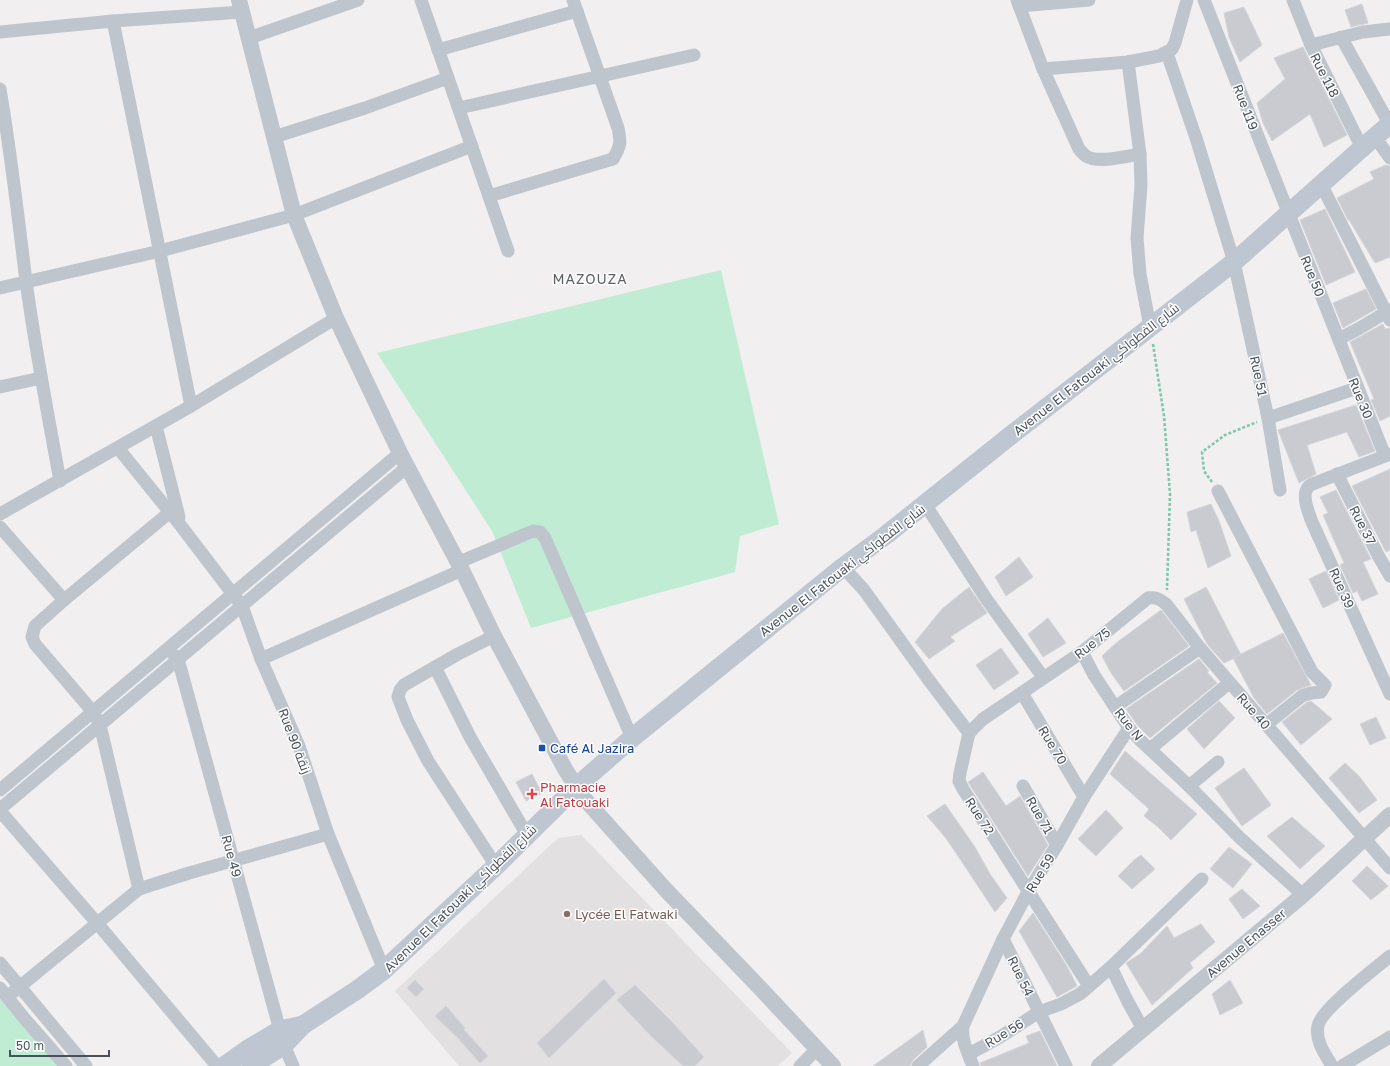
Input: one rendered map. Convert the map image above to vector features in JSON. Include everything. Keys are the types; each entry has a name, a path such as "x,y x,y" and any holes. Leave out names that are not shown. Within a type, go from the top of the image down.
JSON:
{"main road":[{"name":"Avenue El Fatouaki شارع الفطواكي","path":"251,1066 282,1038 358,990 384,970 496,866 576,787 632,738 843,567 886,535 1234,262 1368,142 1390,125"},
{"name":"Avenue El Fatouaki شارع الفطواكي","path":"224,1066 248,1049 282,1038"}],"street":[{"path":"249,38 358,0"},
{"path":"421,0 508,252"},
{"path":"1089,0 1018,3 1043,70 1079,148 1086,156 1093,159 1108,159 1140,154"},
{"path":"1043,70 1128,62 1167,53 1172,49 1175,43 1187,0"},
{"name":"Rue 119","path":"1204,0 1288,214"},
{"name":"Rue 118","path":"1293,0 1311,45 1368,142 1390,158"},
{"path":"0,32 113,22 241,6 294,215 336,318 403,460 494,636 576,787 582,796 665,889 833,1066"},
{"path":"438,50 575,6 618,128 620,142 619,150 613,159 489,196"},
{"path":"113,22 191,406"},
{"path":"1311,45 1363,32 1390,28"},
{"path":"1342,37 1390,125"},
{"name":"Rue 51","path":"1167,53 1197,141 1234,262 1268,418 1280,490"},
{"path":"459,108 694,55"},
{"path":"1128,62 1140,154 1141,185 1137,238 1140,274 1150,327"},
{"path":"274,137 365,108 448,78"},
{"path":"0,89 5,142 26,282 41,378 60,481"},
{"path":"0,288 160,251 294,215 472,146"},
{"path":"1321,184 1389,314 1338,339"},
{"name":"Rue 50","path":"1288,214 1338,339"},
{"path":"0,514 191,406 336,318"},
{"name":"Rue 30","path":"1338,339 1357,388 1388,455"},
{"path":"0,387 41,378"},
{"path":"1268,418 1357,388"},
{"name":"Rue 90 زنقة","path":"156,426 173,510 182,526 242,606 261,659 299,746 328,834 384,970"},
{"path":"118,448 173,510 64,600 35,626 32,637 35,644 92,712 100,724 138,889"},
{"path":"1337,474 1388,455"},
{"path":"0,790 234,594 403,460"},
{"path":"217,1066 0,810 100,724 242,606 403,460"},
{"name":"Rue 39","path":"1337,474 1307,488 1305,495 1307,507 1312,522 1390,694"},
{"name":"Rue 37","path":"1337,474 1390,576"},
{"path":"1218,490 1312,672 1324,685 1321,692 1310,693 1302,696 1266,725"},
{"path":"925,504 987,600 1043,677"},
{"path":"0,527 64,600"},
{"path":"261,659 459,567 532,531 540,532 545,538 632,738"},
{"path":"843,567 864,590 928,680 969,733"},
{"name":"Rue 75","path":"969,733 983,719 1082,652 1148,598 1160,599 1166,604"},
{"name":"Rue 40","path":"1166,604 1229,683 1390,868"},
{"path":"494,636 458,654 404,685 398,693 399,701 407,720 428,761 496,866"},
{"path":"1115,707 1200,648"},
{"name":"Rue 49","path":"168,649 178,659 282,1038 292,1066"},
{"name":"Rue N","path":"1082,652 1094,675 1129,728 1139,740 1150,748 1189,786 1238,837 1303,895"},
{"path":"435,667 470,738 527,835"},
{"path":"1150,748 1229,683"},
{"name":"Rue 70","path":"1022,693 1084,797"},
{"name":"Rue 59","path":"963,1026 1003,939 1028,892 1084,797 1129,728"},
{"name":"Rue 72","path":"969,733 959,781 1089,986"},
{"path":"1189,786 1218,762"},
{"name":"Rue 71","path":"1023,786 1057,845"},
{"name":"Avenue Enasser","path":"1099,1066 1303,895 1390,815"},
{"path":"65,1066 4,993 21,987 138,889 328,834"},
{"name":"Rue 56","path":"971,1060 1000,1037 1039,1012 1074,998 1111,967 1202,879"},
{"name":"Rue 54","path":"1003,939 1066,1066"},
{"path":"1332,1066 1322,1048 1317,1033 1319,1021 1332,1006 1361,979 1390,956"},
{"path":"0,964 21,987 86,1066"},
{"path":"1111,967 1143,1029"},
{"path":"963,1026 963,1039 971,1060"},
{"path":"918,1066 963,1026"},
{"path":"1342,1066 1390,1038"},
{"path":"800,1066 816,1049"}],"path":[{"path":"1150,327 1164,416 1170,494 1166,604"},
{"path":"1218,490 1204,471 1202,452 1225,435 1268,418"}],"shaded area":[{"name":"Lycée El Fatwaki","path":"581,835 792,1053 778,1066 459,1066 395,991 558,838"}],"green space":[{"path":"721,270 779,524 740,536 735,572 531,628 492,531 377,353"},
{"path":"0,993 65,1066 0,1066"}],"building":[{"path":"1362,4 1368,23 1351,27 1345,10"},
{"path":"1244,7 1262,45 1240,62 1229,37 1224,13"},
{"path":"1303,47 1347,135 1324,147 1310,114 1272,141 1263,123 1257,103 1285,79 1274,58"},
{"path":"1386,165 1390,166 1390,257 1375,263 1348,220 1337,198 1374,179 1370,172"},
{"path":"1325,209 1355,272 1326,285 1300,220"},
{"path":"1366,289 1376,309 1343,328 1333,303"},
{"path":"1383,324 1385,329 1390,328 1390,416 1380,421 1371,400 1374,399 1350,342"},
{"path":"1356,405 1375,451 1359,457 1347,432 1307,445 1316,474 1299,483 1278,430"},
{"path":"1390,469 1390,550 1386,552 1352,486"},
{"path":"1336,490 1371,559 1363,562 1378,594 1362,601 1357,591 1353,593 1340,565 1344,563 1323,515 1328,513 1320,497"},
{"path":"1211,504 1219,521 1231,556 1208,568 1196,530 1191,532 1187,512"},
{"path":"1019,557 1033,577 1006,596 995,577"},
{"path":"1326,571 1339,600 1323,608 1309,579"},
{"path":"969,587 987,613 950,637 955,641 929,659 915,642 942,609"},
{"path":"1206,587 1241,655 1224,663 1207,644 1184,599"},
{"path":"1161,610 1189,646 1124,691 1111,673 1102,656 1116,643"},
{"path":"1048,618 1066,643 1043,657 1028,634"},
{"path":"1283,633 1311,685 1297,690 1267,714 1254,698 1233,658"},
{"path":"1001,648 1019,673 994,690 976,665"},
{"path":"1199,659 1209,671 1207,672 1217,683 1150,738 1138,726 1126,709"},
{"path":"1219,701 1235,718 1204,749 1187,729"},
{"path":"1311,701 1332,719 1301,745 1282,722 1306,703"},
{"path":"1376,717 1386,738 1370,745 1360,724"},
{"path":"1125,751 1197,814 1171,840 1144,816 1149,809 1110,774"},
{"path":"1345,763 1359,776 1377,800 1359,813 1329,778"},
{"path":"1244,768 1271,805 1242,826 1215,788"},
{"path":"983,772 1006,806 1020,796 1048,845 1028,876 968,782"},
{"path":"532,774 542,793 526,801 516,782"},
{"path":"945,804 975,847 990,874 1007,898 995,912 945,837 927,816"},
{"path":"1106,810 1123,828 1096,856 1078,839"},
{"path":"1292,817 1325,846 1300,869 1267,836"},
{"path":"1229,847 1252,864 1233,888 1210,869"},
{"path":"1141,855 1155,869 1132,889 1118,876"},
{"path":"1367,866 1388,886 1371,900 1352,881"},
{"path":"1242,889 1260,906 1243,919 1229,899"},
{"path":"1033,913 1067,966 1077,986 1057,997 1019,931"},
{"path":"1201,924 1215,942 1190,963 1193,968 1152,1005 1126,963 1140,954 1167,926 1174,938"},
{"path":"604,979 616,993 549,1058 537,1043"},
{"path":"415,980 424,989 416,997 407,988"},
{"path":"1230,980 1243,1003 1220,1015 1212,994"},
{"path":"635,985 704,1057 695,1066 683,1066 651,1036 617,1000"},
{"path":"446,1006 465,1028 464,1030 488,1056 480,1063 457,1037 435,1016"},
{"path":"923,1030 927,1047 913,1060 910,1066 873,1066"},
{"path":"1040,1031 1057,1066 981,1066 980,1063 1029,1043 1026,1036"}],"place":[{"name":"Café Al Jazira","path":"542,748"},
{"name":"Pharmacie Al Fatouaki","path":"532,794"},
{"name":"Lycée El Fatwaki","path":"567,914"}],"district":[{"name":"MAZOUZA","path":"590,278"}]}
